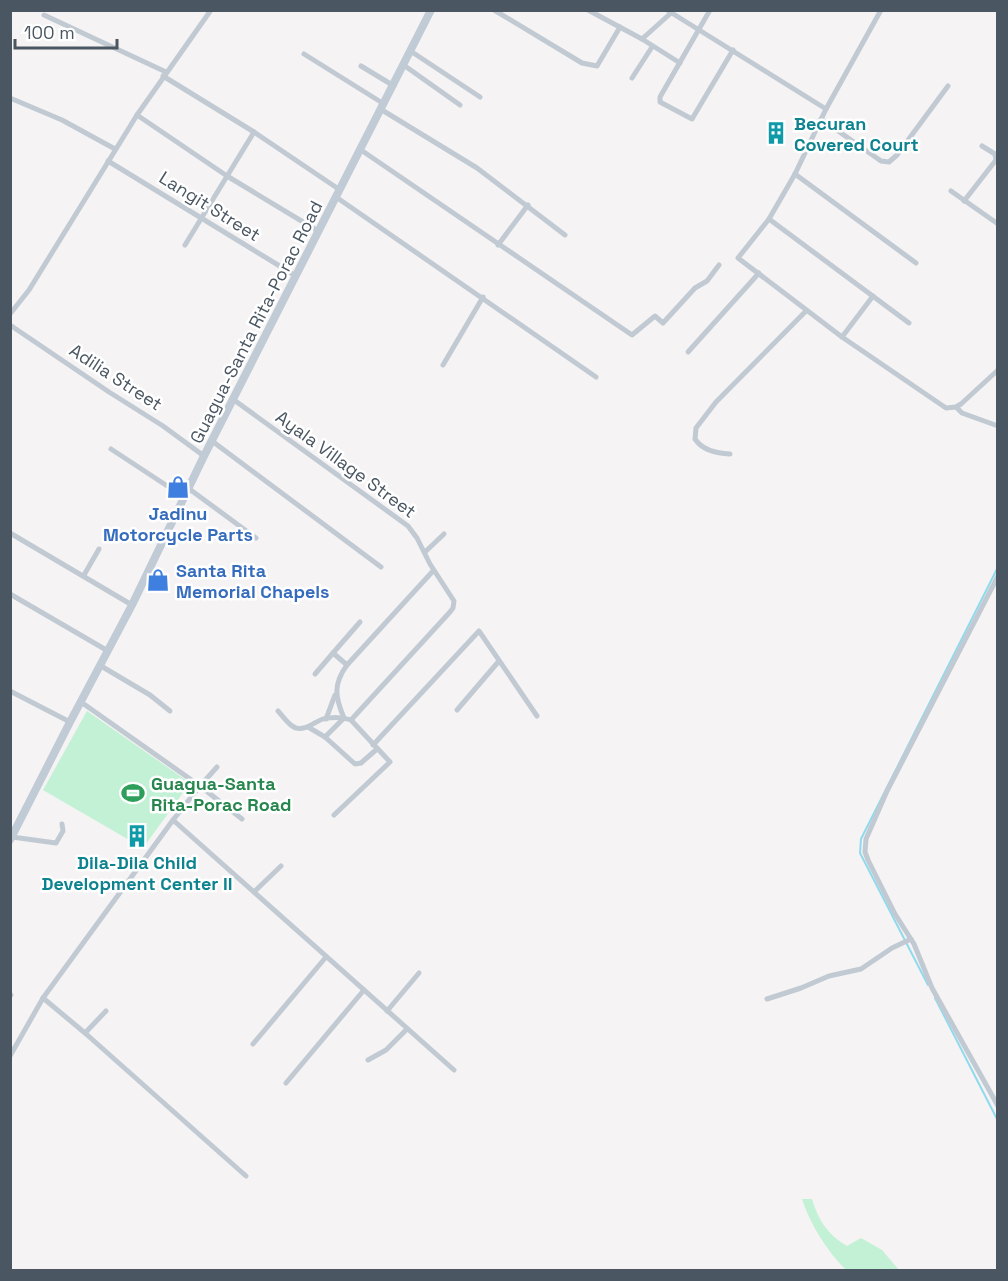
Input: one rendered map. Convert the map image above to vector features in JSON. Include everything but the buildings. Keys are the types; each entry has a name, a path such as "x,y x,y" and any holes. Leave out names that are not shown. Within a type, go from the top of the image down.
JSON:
{"main road":[{"name":"Guagua-Santa Rita-Porac Road","path":"11,839 132,605 204,456 405,66 431,10"}],"street":[{"path":"10,314 29,290 115,148 212,10"},
{"path":"494,10 582,63 592,66 597,66 620,27"},
{"path":"588,10 642,39 680,63"},
{"path":"710,10 659,99 662,104 692,119 733,50"},
{"path":"881,10 826,109 795,174 769,219 738,258 806,311 938,405 946,408 956,407 998,370"},
{"path":"642,39 669,12 826,109"},
{"path":"44,15 165,74 254,132 596,377"},
{"path":"633,78 652,47"},
{"path":"412,52 480,97"},
{"path":"304,54 477,168 565,235"},
{"path":"361,66 394,87"},
{"path":"405,66 460,105"},
{"path":"821,119 880,161 888,162 897,155 948,86"},
{"path":"10,98 62,120 115,148"},
{"path":"137,115 227,176 318,231"},
{"path":"185,245 254,132"},
{"path":"964,201 996,160 995,154 982,146"},
{"path":"361,150 632,335 656,316 663,323 719,265"},
{"name":"Langit Street","path":"108,161 296,276"},
{"path":"795,174 916,263"},
{"path":"951,191 998,224"},
{"path":"498,245 528,205"},
{"path":"769,219 909,323"},
{"path":"688,352 759,273"},
{"path":"842,337 873,296"},
{"path":"443,365 483,297"},
{"path":"730,454 718,453 701,447 695,439 696,428 716,402 806,311"},
{"name":"Adilia Street","path":"10,325 204,456"},
{"name":"Ayala Village Street","path":"234,400 408,526 434,571 453,597 453,608 351,720"},
{"path":"956,407 962,413 998,426"},
{"path":"212,441 381,567"},
{"path":"111,449 184,497"},
{"path":"188,488 256,538"},
{"path":"10,532 132,605"},
{"path":"425,552 444,534"},
{"path":"84,575 99,549"},
{"path":"344,718 338,704 337,679 347,665 434,571"},
{"path":"998,576 887,791 865,846 868,860 932,988 998,1106"},
{"path":"10,594 108,651"},
{"path":"315,674 360,622"},
{"path":"308,727 325,737 355,764 361,763 479,631 537,716"},
{"path":"333,652 347,665"},
{"path":"456,710 498,662"},
{"path":"101,666 150,695 170,711"},
{"path":"10,691 70,722"},
{"path":"326,719 337,692"},
{"path":"81,702 200,786 242,819"},
{"path":"278,711 295,728 308,727 326,719 351,720 390,762 334,815"},
{"path":"325,737 344,718"},
{"path":"10,1056 43,998 173,820 217,767"},
{"path":"173,820 454,1070"},
{"path":"11,839 56,843 63,831 62,824"},
{"path":"254,892 281,866"},
{"path":"767,999 829,976 861,969 908,940"},
{"path":"253,1044 326,957"},
{"path":"387,1011 419,973"},
{"path":"286,1083 364,990"},
{"path":"43,998 246,1176"},
{"path":"85,1033 106,1011"},
{"path":"368,1060 386,1050 407,1029"}],"green space":[{"path":"87,711 190,783 143,848 43,790"},
{"path":"802,1199 812,1199 817,1214 840,1242 847,1246 861,1238 882,1250 899,1270 846,1270 820,1237"}],"waterway":[{"path":"928,985 860,853 861,839 998,567"},
{"path":"935,998 998,1121"}],"place":[{"name":"Becuran Covered Court","path":"776,133"},
{"name":"Jadinu Motorcycle Parts","path":"178,487"},
{"name":"Santa Rita Memorial Chapels","path":"158,580"},
{"name":"Guagua-Santa Rita-Porac Road","path":"133,793"},
{"name":"Dila-Dila Child Development Center II","path":"137,836"}]}
